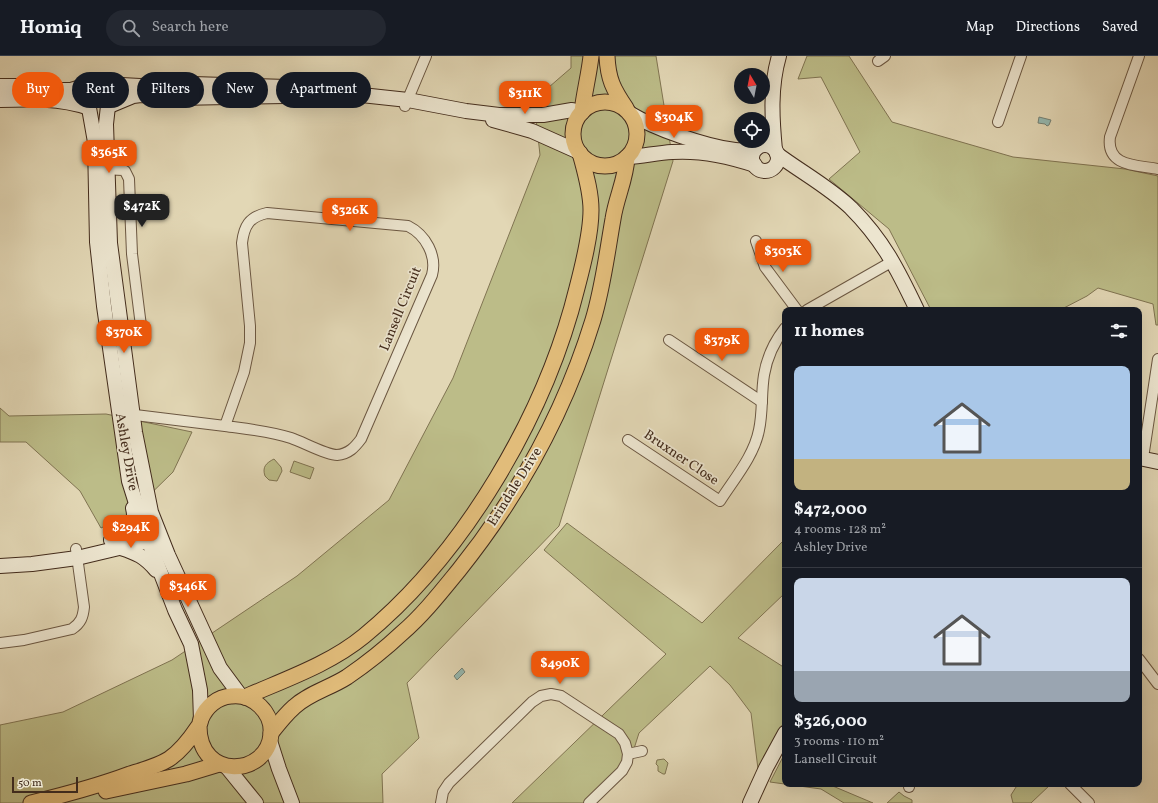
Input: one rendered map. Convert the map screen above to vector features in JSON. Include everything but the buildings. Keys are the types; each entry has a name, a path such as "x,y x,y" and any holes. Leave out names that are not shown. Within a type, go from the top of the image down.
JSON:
{"main road":[{"path":"582,112 591,56"},
{"path":"607,56 608,72 614,92 633,118 637,132 635,145 627,157 617,164 599,165 588,161 580,153 574,141 573,135 575,123 582,112 592,105 604,102 617,104 628,112"},
{"name":"Erindale Drive","path":"242,696 312,668 363,637 415,587 436,563 460,533 496,480 522,434 542,392 566,329 577,292 591,211 589,192 580,153"},
{"name":"Erindale Drive","path":"271,737 295,706 346,678 403,633 442,591 477,547 509,502 544,441 564,399 594,319 603,280 618,193 626,169 627,157"},
{"path":"31,803 107,782 157,765 170,758 182,748 200,723 205,711 212,703 225,697 242,696 258,704 265,711 269,720 271,737 265,751 257,759 247,765 235,767 222,765 52,803"},
{"path":"200,723 199,736 202,746 207,754 222,765"}],"street":[{"path":"407,103 426,56"},
{"path":"770,128 772,119 774,84 779,56"},
{"path":"998,122 1021,56"},
{"path":"1139,56 1110,137 1110,149 1116,159 1123,163 1158,169"},
{"path":"129,85 194,84 258,86 276,88"},
{"path":"0,86 36,86 58,90 72,90"},
{"path":"129,98 141,95 176,98 276,96"},
{"path":"0,100 36,99 72,103"},
{"path":"371,99 499,114 543,115 572,110 582,112"},
{"path":"407,103 516,126 532,131 580,153"},
{"path":"89,108 101,111 106,108"},
{"name":"Ashley Drive","path":"89,108 102,169 110,243 115,341 126,414 129,481 139,516 153,535 192,606 220,668 242,696"},
{"name":"Ashley Drive","path":"102,169 109,108"},
{"path":"628,112 655,126 712,145 735,150 758,148"},
{"path":"772,119 778,161 772,168"},
{"path":"770,146 801,172 829,190 850,207 869,227 893,261 916,307"},
{"path":"758,148 753,154 752,159 759,170 764,171 772,168 788,168 801,172"},
{"path":"627,157 673,152 701,153 736,159 755,165"},
{"path":"102,169 123,170 129,179 132,254 142,334 136,338 115,341"},
{"name":"Lansell Circuit","path":"126,414 264,432 291,438 332,454 346,453 355,448 361,439 432,275 434,260 423,236 408,226 266,213 254,217 246,228 242,242 250,326 249,353 225,426"},
{"path":"756,242 765,267 795,307"},
{"path":"812,307 893,261"},
{"name":"Bruxner Close","path":"628,440 720,501 754,448 759,430 764,376 769,357 776,340 782,332"},
{"path":"669,340 762,402"},
{"path":"1142,452 1158,359"},
{"name":"Ashley Drive","path":"126,414 151,512 153,535 163,578 190,644 199,682 200,723"},
{"path":"1142,458 1158,462"},
{"path":"116,544 132,527 134,514 129,481"},
{"path":"0,566 32,564 153,535"},
{"path":"116,544 143,556 163,578"},
{"path":"0,560 76,554"},
{"path":"0,643 24,640 72,628 77,625 83,614 84,608 76,554"},
{"path":"180,620 192,606"},
{"path":"1142,663 1158,684"},
{"path":"441,803 443,792 449,783 532,702 541,696 551,694 561,696 619,734 625,743 628,754 627,762 622,771 589,803"},
{"path":"271,737 279,769 292,803"},
{"path":"750,803 766,768 782,739"},
{"path":"628,754 642,751"},
{"path":"222,765 256,803"},
{"path":"1073,787 1089,803"}],"green space":[{"path":"571,56 656,56 673,161 559,526 407,683 419,738 382,774 383,803 0,803 0,725 63,712 172,660 297,576 389,500 453,378 540,155 534,100 571,68"},
{"path":"807,56 849,56 892,122 1013,157 1125,169 1158,176 1158,325 1156,325 1153,304 1098,288 1087,296 1066,307 929,307 889,229 829,179 860,152 821,77 798,79"},
{"path":"0,408 9,416 106,414 192,432 173,472 130,514 101,528 80,491 26,442 0,442"},
{"path":"274,459 281,467 282,471 277,481 269,480 264,473 265,466"},
{"path":"294,461 314,468 310,479 290,472"},
{"path":"567,523 702,623 782,542 782,596 738,638 782,666 782,725 758,769 751,713 730,685 710,666 639,733 632,755 586,803 512,803 666,654 544,550"},
{"path":"664,759 668,763 665,774 663,774 658,771 658,766 656,764 657,760"},
{"path":"782,759 782,784 770,782"},
{"path":"806,787 835,787 873,803 844,803 821,789"},
{"path":"1016,787 1048,787 1031,803 1013,803 1011,795"},
{"path":"899,792 912,800 912,803 887,803"}],"water":[{"path":"1039,117 1051,120 1049,125 1047,126 1045,124 1038,123"},
{"path":"462,668 465,672 457,680 454,676"}]}
